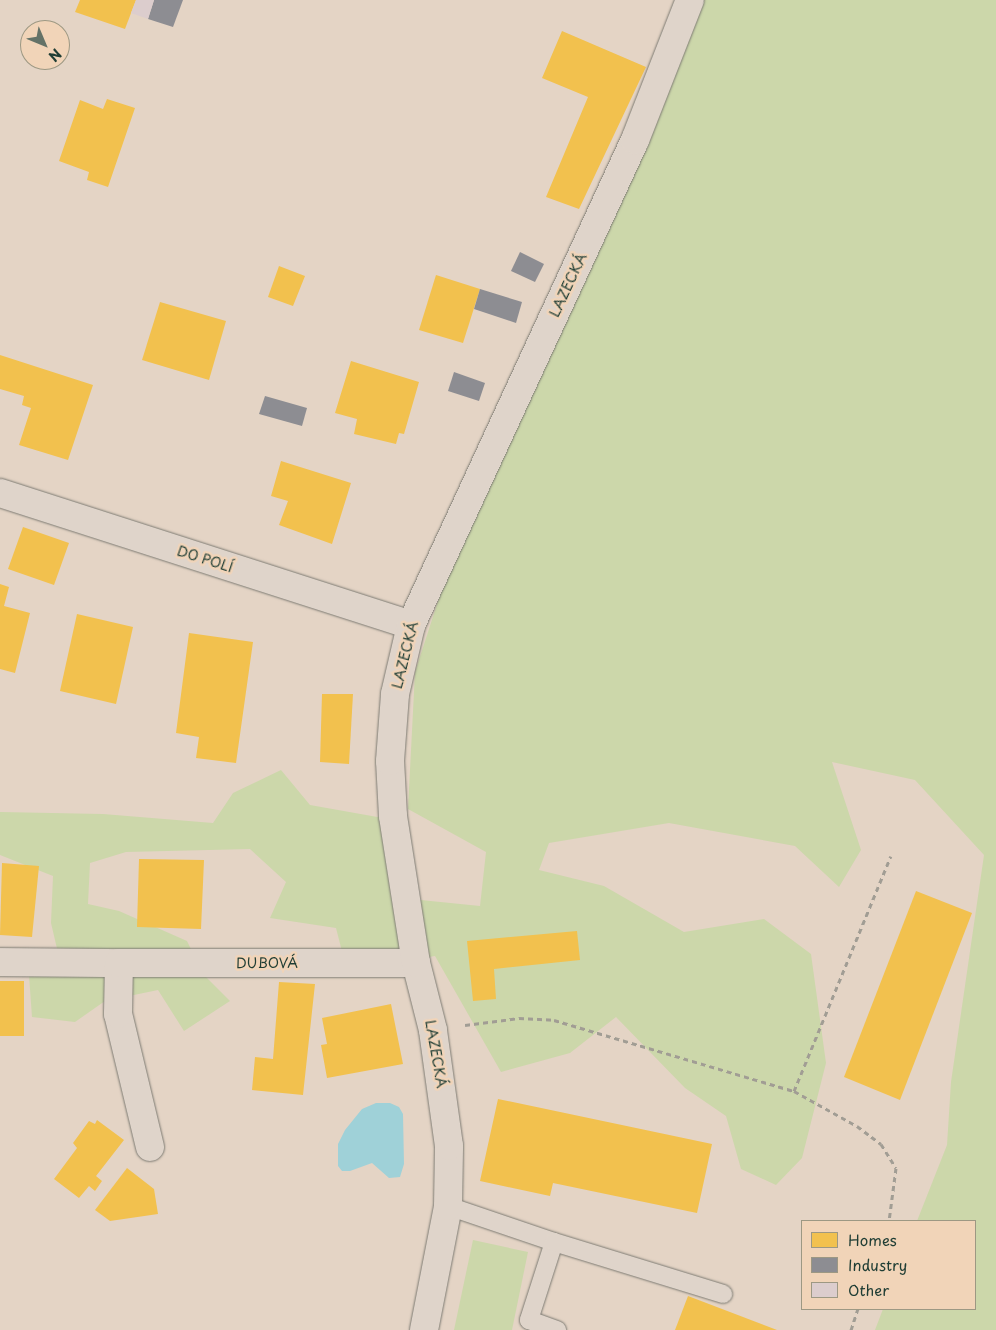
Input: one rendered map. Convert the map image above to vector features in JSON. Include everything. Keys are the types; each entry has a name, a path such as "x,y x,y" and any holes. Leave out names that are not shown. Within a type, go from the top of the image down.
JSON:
{"street":[{"name":"LAZECKÁ","path":"424,1330 448,1206 449,1146 433,1030 416,963 393,816 390,761 395,694 411,625 635,140 690,0"},
{"name":"DO POLÍ","path":"0,493 411,625"},
{"name":"DUBOVÁ","path":"0,962 416,963"},
{"path":"119,963 118,1014 150,1147"}],"lane":[{"path":"448,1206 554,1242 723,1294"},
{"path":"554,1242 529,1320 557,1330"}],"path":[{"path":"794,1091 891,856"},
{"path":"433,1030 519,1018 554,1020 794,1091 857,1126 881,1144 896,1168 889,1220"},
{"path":"851,1330 858,1310"}],"green space":[{"path":"699,0 996,0 996,1330 875,1330 883,1310 976,1310 976,1220 917,1220 947,1145 951,1082 984,855 915,780 832,762 861,850 839,887 795,846 669,823 549,843 539,870 604,886 684,932 764,919 811,954 826,1063 802,1158 776,1185 741,1169 726,1116 685,1088 616,1017 570,1053 501,1072 435,956 347,971 336,928 270,918 286,882 250,849 126,852 90,863 88,904 119,911 187,941 203,974 230,1001 184,1031 158,990 105,1001 75,1022 32,1017 29,975 63,974 51,923 53,876 0,855 0,812 103,814 213,823 233,793 281,770 310,805 383,818 391,897 480,906 486,852 408,809 415,672 455,549"},
{"path":"473,1240 528,1252 512,1330 454,1330"}],"water":[{"path":"376,1103 390,1103 399,1107 403,1114 404,1164 400,1177 389,1178 372,1163 350,1171 342,1171 338,1166 338,1144 345,1130 362,1109"}],"building: Homes":[{"path":"80,0 136,0 125,29 75,12"},
{"path":"562,31 646,67 579,209 546,197 588,97 542,78"},
{"path":"107,99 135,108 108,187 87,180 89,172 59,161 80,100 103,109"},
{"path":"279,266 305,276 293,306 268,297"},
{"path":"436,275 480,289 463,343 419,330"},
{"path":"160,302 226,321 209,380 142,360"},
{"path":"0,355 93,385 68,460 19,445 31,408 22,405 24,396 0,389"},
{"path":"351,361 419,382 404,434 399,433 396,444 354,434 357,419 335,413"},
{"path":"281,461 351,483 332,544 279,525 288,501 271,496"},
{"path":"23,527 69,543 54,585 8,569"},
{"path":"0,584 9,587 4,606 30,613 15,673 0,669"},
{"path":"77,614 133,627 116,704 60,691"},
{"path":"189,633 253,642 236,763 196,758 199,737 176,733"},
{"path":"322,694 353,694 349,764 320,762"},
{"path":"139,859 204,860 201,929 137,927"},
{"path":"2,863 39,866 32,937 0,935"},
{"path":"916,891 972,913 900,1100 844,1077"},
{"path":"577,931 580,960 494,969 496,999 473,1001 467,941"},
{"path":"0,981 24,981 24,1036 0,1036"},
{"path":"279,982 315,984 303,1095 252,1090 255,1057 273,1059"},
{"path":"391,1004 403,1064 327,1078 321,1045 327,1044 322,1018"},
{"path":"498,1099 712,1144 697,1213 553,1183 550,1196 480,1181"},
{"path":"97,1120 124,1140 96,1176 102,1181 95,1191 89,1186 79,1198 54,1179 77,1148 73,1143 89,1121 95,1124"},
{"path":"127,1168 154,1189 158,1214 110,1221 95,1210"},
{"path":"688,1296 777,1330 675,1330"}],"building: Industry":[{"path":"154,0 183,0 173,27 148,19"},
{"path":"520,252 544,264 535,282 511,271"},
{"path":"480,289 522,302 516,323 474,309"},
{"path":"454,372 485,383 479,401 448,391"},
{"path":"265,396 307,408 302,426 259,414"}],"building: Other":[{"path":"136,0 154,0 148,19 131,13"}]}
